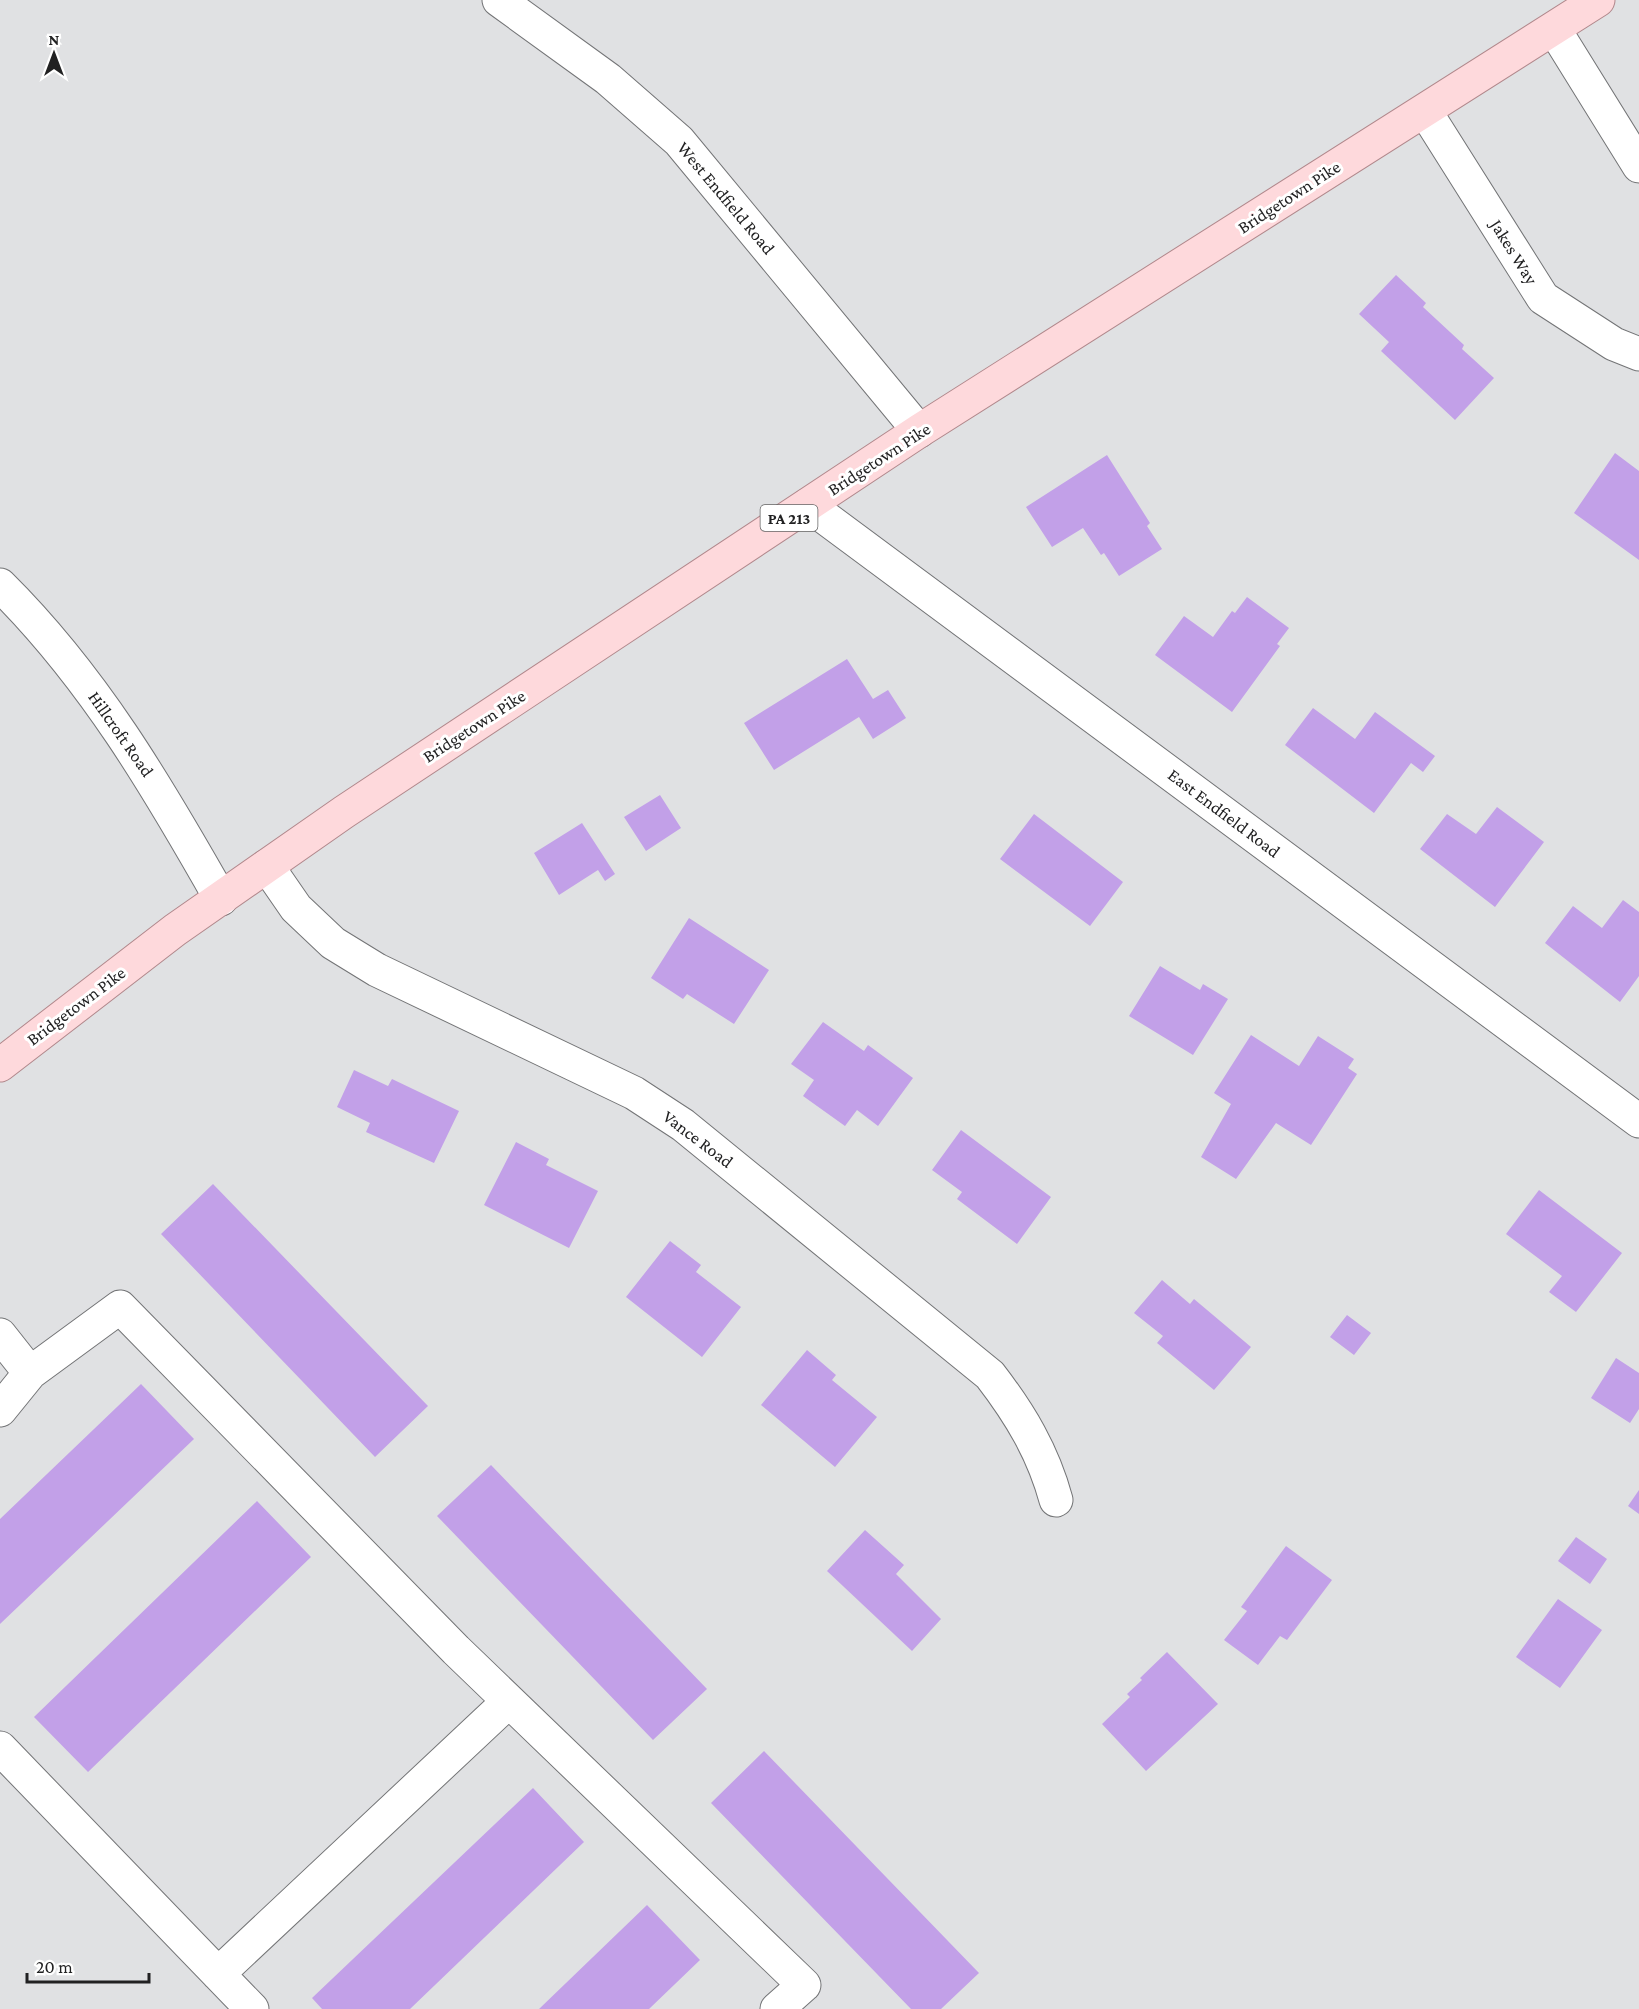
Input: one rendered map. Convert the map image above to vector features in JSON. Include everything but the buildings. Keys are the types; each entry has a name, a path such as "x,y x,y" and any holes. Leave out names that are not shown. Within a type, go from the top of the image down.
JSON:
{"main road":[{"name":"Bridgetown Pike","path":"0,1065 221,899 354,806 919,431 1598,0"}],"street":[{"name":"West Endfield Road","path":"499,0 608,79 679,141 919,431"},
{"path":"1554,28 1638,162"},
{"name":"Jakes Way","path":"1425,111 1543,298 1614,344 1639,354"},
{"name":"East Endfield Road","path":"808,506 1639,1121"},
{"name":"Hillcroft Road","path":"0,585 66,657 112,718 154,782 221,899"},
{"name":"Vance Road","path":"267,866 296,908 333,943 377,970 634,1093 683,1125 990,1375 1017,1409 1038,1448 1056,1500"},
{"path":"0,1410 30,1373 120,1307 509,1701 804,1985 777,2009"},
{"path":"0,1335 30,1373"},
{"path":"218,1974 509,1701"},
{"path":"0,1748 252,2009"}]}
